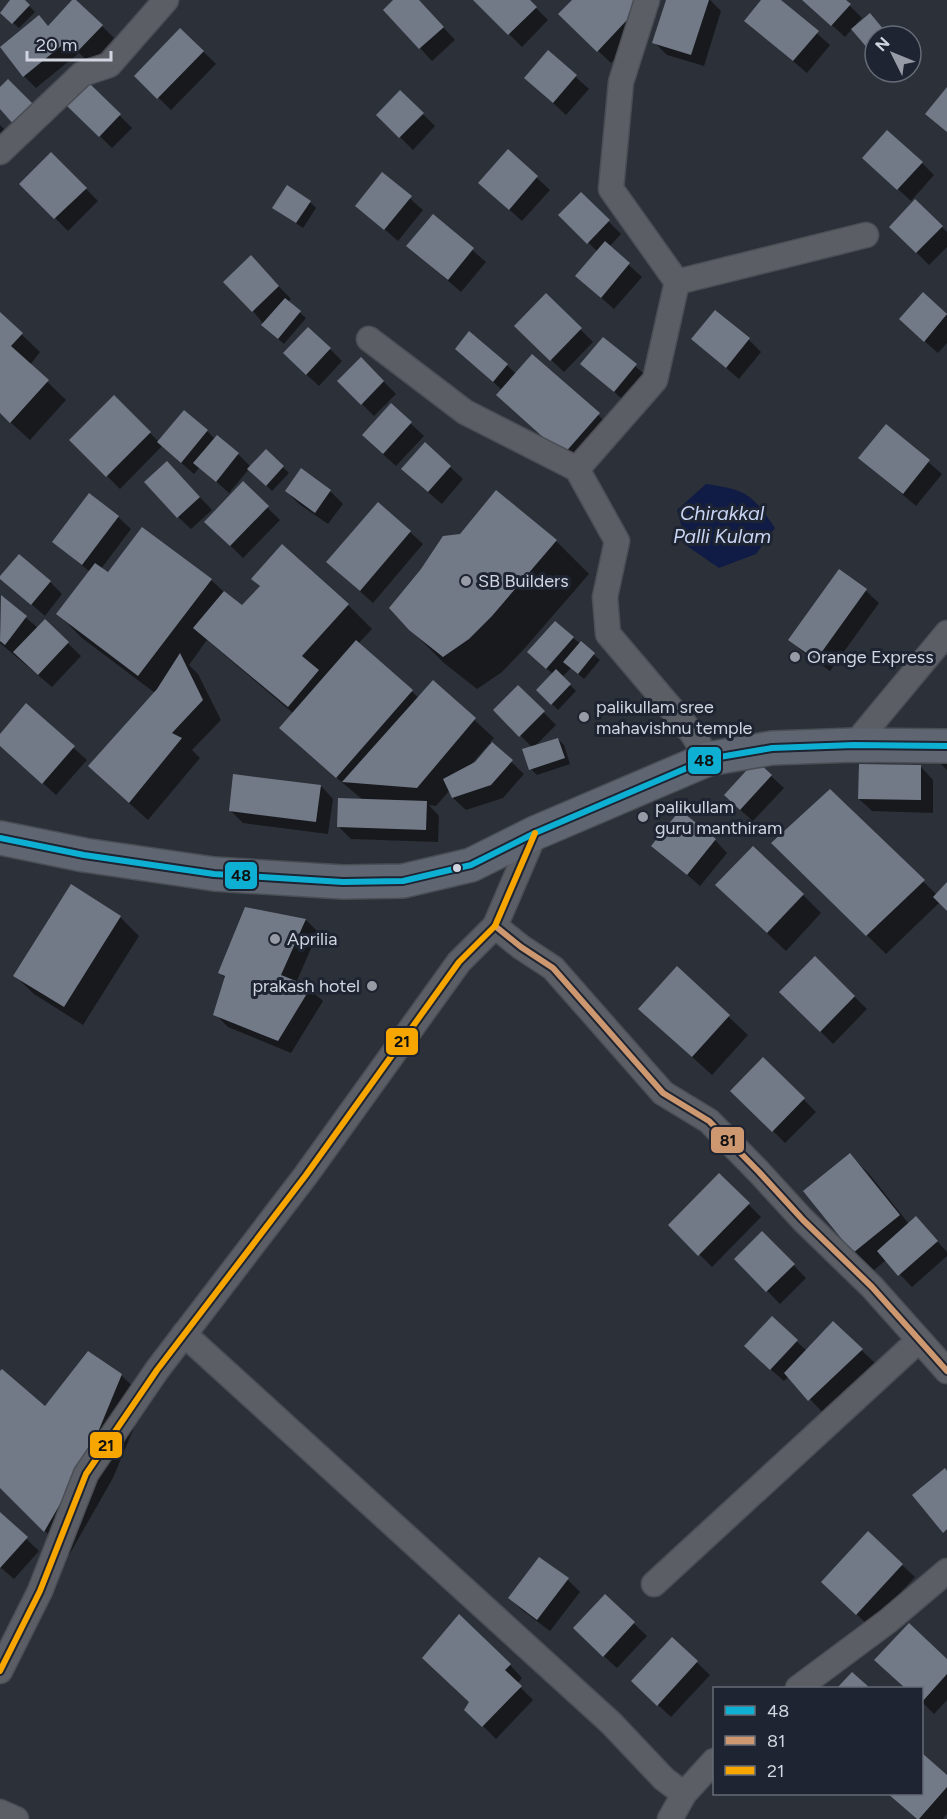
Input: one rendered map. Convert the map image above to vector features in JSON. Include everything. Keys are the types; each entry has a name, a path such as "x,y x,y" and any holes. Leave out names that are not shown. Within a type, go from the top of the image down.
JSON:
{"highway":[{"path":"0,838 84,855 214,874 343,882 403,881 471,865 535,833 708,759 772,748 854,745 947,746"}],"street":[{"path":"0,152 82,74 109,65 166,0"},
{"path":"577,469 655,380 677,282 611,189 621,81 647,0"},
{"path":"677,282 866,235"},
{"path":"369,339 465,412 577,469 617,541 605,597 608,633 692,733 708,759"},
{"path":"854,745 947,633"},
{"path":"0,1671 40,1591 86,1474 157,1370 306,1175 459,962 495,926 535,833"},
{"path":"495,926 553,968 663,1094 709,1121 803,1220 872,1287 947,1371"},
{"path":"184,1335 611,1723 664,1779 684,1794"},
{"path":"654,1584 918,1341"},
{"path":"801,1687 888,1621 947,1571"},
{"path":"670,1819 684,1794 713,1762"},
{"path":"0,1812 16,1819"}],"water":[{"name":"Chirakkal Palli Kulam","path":"706,484 731,489 747,496 754,501 775,528 756,554 719,568 687,546 677,510"}],"building":[{"path":"10,0 25,0 30,5 12,24 0,13"},
{"path":"72,0 76,0 103,25 77,52 66,42 23,77 0,47 39,15 48,26"},
{"path":"393,0 419,0 444,27 419,49 383,10"},
{"path":"473,0 530,0 537,7 508,35"},
{"path":"572,0 638,0 642,4 597,52 558,14"},
{"path":"666,0 709,0 691,55 652,43"},
{"path":"761,0 781,0 819,31 793,61 744,21"},
{"path":"802,0 846,0 851,4 831,26"},
{"path":"870,13 879,24 863,24 863,43 851,29"},
{"path":"180,28 204,51 157,99 134,76"},
{"path":"548,50 577,75 553,103 524,78"},
{"path":"8,79 36,107 15,126 0,109 0,87"},
{"path":"89,83 121,114 99,137 67,106"},
{"path":"947,87 947,132 925,114"},
{"path":"400,90 424,113 399,138 376,115"},
{"path":"887,130 923,162 897,190 862,158"},
{"path":"508,149 538,176 509,210 478,183"},
{"path":"51,152 87,188 54,219 19,184"},
{"path":"382,172 412,196 384,230 355,206"},
{"path":"287,185 311,201 296,223 272,208"},
{"path":"581,192 610,220 587,244 558,215"},
{"path":"915,199 943,226 916,253 889,227"},
{"path":"433,214 474,248 448,280 406,246"},
{"path":"605,241 630,263 601,298 575,276"},
{"path":"251,255 279,286 252,312 223,282"},
{"path":"923,292 947,314 924,342 899,319"},
{"path":"546,293 582,328 550,361 514,326"},
{"path":"285,298 301,311 278,339 261,325"},
{"path":"715,310 750,338 726,368 691,339"},
{"path":"0,312 23,333 11,346 49,380 10,423 0,413"},
{"path":"308,327 331,348 306,375 283,353"},
{"path":"469,331 508,364 493,382 455,349"},
{"path":"603,337 637,364 614,392 580,364"},
{"path":"532,354 600,413 563,455 496,395"},
{"path":"361,357 384,381 361,405 337,381"},
{"path":"114,395 151,432 106,477 69,440"},
{"path":"391,403 412,422 383,454 362,435"},
{"path":"184,410 208,430 181,463 157,442"},
{"path":"886,424 930,460 903,494 858,458"},
{"path":"217,435 239,453 216,482 193,463"},
{"path":"425,442 451,466 428,492 401,469"},
{"path":"266,449 284,466 266,486 247,469"},
{"path":"167,461 200,497 177,518 144,482"},
{"path":"301,468 331,490 315,513 285,491"},
{"path":"243,481 269,506 230,546 204,522"},
{"name":"SB Builders","path":"496,490 557,540 492,616 469,639 443,657 409,630 389,608 421,569 443,536 460,534"},
{"path":"89,493 119,516 82,565 52,542"},
{"path":"378,502 411,531 360,591 326,562"},
{"path":"142,527 212,579 138,676 56,614 95,563 108,572"},
{"path":"282,544 349,604 302,656 319,670 288,707 193,628 224,591 242,605 260,586 251,579"},
{"path":"19,554 51,581 31,605 0,579 0,576"},
{"path":"839,569 867,589 816,660 788,640"},
{"path":"1,595 27,616 5,645 0,641"},
{"path":"45,619 69,642 38,675 13,652"},
{"path":"555,621 574,637 546,669 527,652"},
{"path":"356,640 413,690 336,778 279,728"},
{"path":"581,641 595,653 578,674 563,662"},
{"path":"180,653 203,700 172,733 182,738 129,803 88,766 157,689"},
{"path":"556,669 571,684 551,705 536,690"},
{"path":"433,680 476,718 417,788 342,782"},
{"path":"518,685 545,711 519,737 493,710"},
{"path":"26,703 75,746 42,784 0,746 0,734"},
{"path":"558,738 565,758 529,770 522,749"},
{"path":"492,742 513,760 491,785 452,798 443,779 475,762"},
{"path":"756,760 772,775 740,810 724,795"},
{"path":"859,764 921,765 921,800 858,799"},
{"path":"233,774 321,785 316,822 229,811"},
{"path":"830,789 925,880 866,936 771,843"},
{"path":"338,798 427,801 426,830 337,827"},
{"path":"680,810 716,839 687,875 651,846"},
{"path":"753,846 804,894 767,933 715,885"},
{"path":"947,882 947,911 933,897"},
{"path":"71,884 121,916 64,1007 13,976"},
{"path":"245,907 306,919 281,975 311,987 278,1041 213,1015 225,976 218,973"},
{"path":"815,956 855,996 820,1032 779,992"},
{"path":"677,966 730,1015 692,1057 638,1009"},
{"path":"763,1057 805,1098 772,1132 730,1091"},
{"path":"850,1153 900,1215 853,1253 803,1191"},
{"path":"719,1173 750,1203 698,1256 668,1225"},
{"path":"916,1216 938,1241 898,1276 877,1251"},
{"path":"762,1231 795,1264 766,1292 734,1259"},
{"path":"772,1316 798,1340 770,1370 744,1346"},
{"path":"833,1321 863,1349 808,1401 784,1373"},
{"path":"88,1351 122,1374 89,1454 44,1532 0,1488 0,1371 2,1369 45,1406"},
{"path":"945,1468 947,1471 947,1529 943,1533 912,1495"},
{"path":"0,1512 28,1537 0,1568"},
{"path":"868,1531 903,1564 856,1615 821,1582"},
{"path":"539,1557 569,1578 537,1620 508,1598"},
{"path":"605,1594 635,1622 603,1657 573,1628"},
{"path":"459,1614 511,1664 505,1670 522,1686 482,1727 464,1710 469,1702 422,1658"},
{"path":"909,1623 947,1659 947,1674 923,1701 923,1687 904,1687 874,1660"},
{"path":"672,1637 698,1661 657,1706 631,1681"},
{"path":"852,1672 869,1687 838,1687"},
{"path":"923,1754 947,1775 947,1787 917,1819 889,1795 923,1795"}],"transit line":[{"name":"48","path":"0,838 84,855 214,874 343,882 403,881 471,865 535,833 708,759 772,748 854,745 947,746"},
{"name":"21","path":"0,1671 40,1591 86,1474 157,1370 306,1175 459,962 495,926 535,833"},
{"name":"81","path":"495,926 553,968 663,1093 709,1121 803,1220 872,1287 947,1371"}],"place":[{"name":"SB Builders","path":"466,581"},
{"name":"Orange Express","path":"795,657"},
{"name":"palikullam sree mahavishnu temple","path":"584,717"},
{"name":"palikullam guru manthiram","path":"643,817"},
{"name":"Aprilia","path":"275,939"},
{"name":"prakash hotel","path":"372,986"}]}
